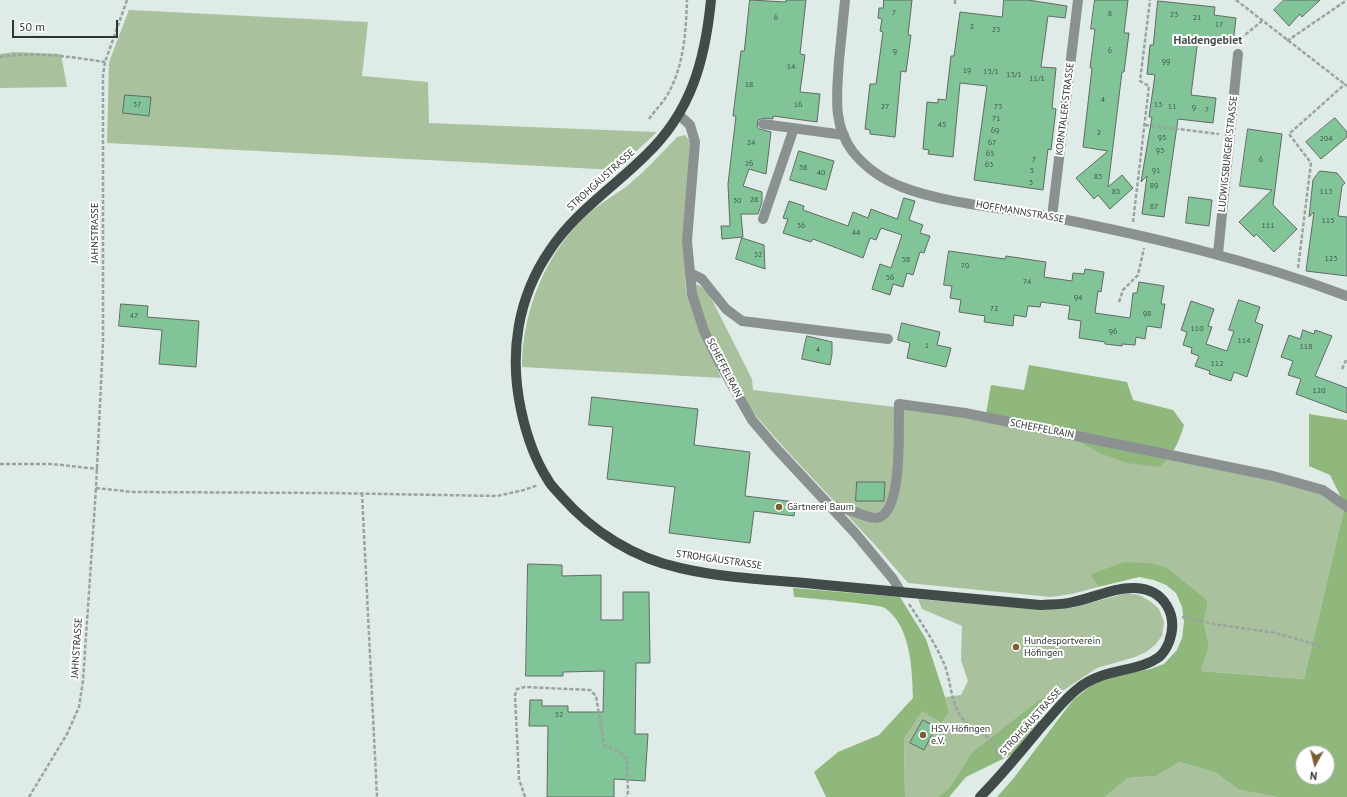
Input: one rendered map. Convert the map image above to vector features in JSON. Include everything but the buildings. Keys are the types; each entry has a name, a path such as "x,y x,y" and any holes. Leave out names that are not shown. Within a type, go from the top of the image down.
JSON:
{"main road":[{"name":"STROHGÄUSTRASSE","path":"712,0 709,22 700,61 690,93 679,115 665,135 645,156 596,198 570,224 550,250 533,281 520,320 514,367 522,415 532,446 548,481 572,509 593,527 615,542 643,557 679,568 715,574 1040,605 1072,603 1124,588 1145,589 1156,594 1165,603 1172,615 1172,634 1166,649 1150,662 1095,677 1079,687 1058,707 980,797"}],"street":[{"name":"HOFFMANNSTRASSE","path":"844,0 836,98 838,117 844,135 853,152 881,178 903,188 940,197 1052,217 1218,254 1297,277 1347,296"},
{"name":"KORNTALER STRASSE","path":"1052,217 1078,0"},
{"name":"LUDWIGSBURGER STRASSE","path":"1218,254 1238,54"},
{"name":"SCHEFFELRAIN","path":"679,115 690,124 695,142 687,242 692,294 704,331 734,391 752,420 828,506 855,533 893,579 901,592"},
{"path":"762,124 844,135"},
{"path":"763,219 794,128"},
{"path":"690,274 702,280 726,309 742,321 888,339"},
{"name":"SCHEFFELRAIN","path":"828,506 875,518 883,515 889,508 894,499 896,483 899,404 965,414 1273,476 1323,490 1347,507"}],"path":[{"name":"JAHNSTRASSE","path":"29,797 67,734 79,707 83,681 98,469 103,342 102,99 105,62 128,0"},
{"path":"649,119 669,91 679,67 684,40 687,0"},
{"path":"1133,219 1150,86 1140,81 1150,0"},
{"path":"1236,0 1346,85 1289,134 1311,163 1298,265"},
{"path":"1287,40 1347,0"},
{"path":"1238,54 1240,39 1262,21"},
{"path":"0,57 14,55 51,55 105,62"},
{"path":"1145,125 1230,135"},
{"path":"1119,302 1123,290 1138,274 1142,262"},
{"path":"1342,369 1347,358"},
{"path":"0,464 52,464 98,469"},
{"path":"96,488 133,492 362,493 497,496 524,490 548,481"},
{"path":"362,493 377,797"},
{"path":"901,592 929,633 945,666 955,702 962,718 992,741 996,751 997,761 992,766"},
{"path":"1172,615 1214,624 1276,633 1321,646"},
{"path":"525,797 519,779 514,695 517,689 525,687 590,690 596,696 604,745 620,752 627,759 628,792 626,797"}],"green space":[{"path":"129,10 368,22 362,76 428,82 429,123 657,132 616,170 107,143 109,62"},
{"path":"14,52 61,54 67,87 0,88 0,54"},
{"path":"685,135 690,141 684,254 686,290 702,336 721,378 522,367 523,346 532,303 540,282 561,244 590,212 634,180 677,137"},
{"path":"697,284 708,292 752,379 753,390 895,407 899,404 1068,436 1099,453 1172,454 1323,490 1345,505 1304,679 1201,671 1209,646 1204,622 1208,601 1198,594 1123,562 1090,574 1098,587 1072,594 1051,597 908,583 876,546 756,416 739,390 708,332 695,289"},
{"path":"1029,365 1127,382 1133,400 1173,410 1184,425 1175,448 1160,467 1127,463 1099,453 1068,436 986,414 991,385 1024,390"},
{"path":"1309,414 1347,420 1347,797 1277,797 1239,790 1216,773 1180,762 1156,776 1128,778 1105,797 997,797 1013,779 1073,700 1093,684 1106,678 1150,669 1164,664 1177,650 1182,638 1184,622 1182,607 1176,593 1166,585 1154,580 1139,577 1098,587 1090,574 1123,562 1149,563 1166,567 1208,601 1204,622 1209,646 1201,671 1304,679 1345,505 1330,475 1309,466"},
{"path":"793,588 900,597 926,639 949,712 941,723 922,711 904,739 905,797 826,797 814,772 838,752 879,735 913,698 911,661 905,637 900,626 894,616 885,608 880,606 794,597"},
{"path":"1127,593 1139,595 1150,601 1159,609 1164,622 1162,636 1155,645 1146,652 1135,657 1097,668 1061,692 1041,700 972,752 949,788 938,797 905,797 904,739 922,710 940,723 949,712 945,697 961,695 968,681 961,660 962,626 922,609 918,599 1027,608 1071,608"},
{"path":"1061,692 1013,754 966,777 949,797 938,797 949,788 972,752 1041,699"},
{"path":"1180,762 1216,773 1239,790 1277,797 1105,797 1128,778 1156,776"}],"place":[{"name":"Gärtnerei Baum","path":"779,507"},
{"name":"Hundesportverein Höfingen","path":"1016,647"},
{"name":"HSV Höfingen e.V.","path":"923,735"}],"district":[{"name":"Haldengebiet","path":"1208,41"}]}
